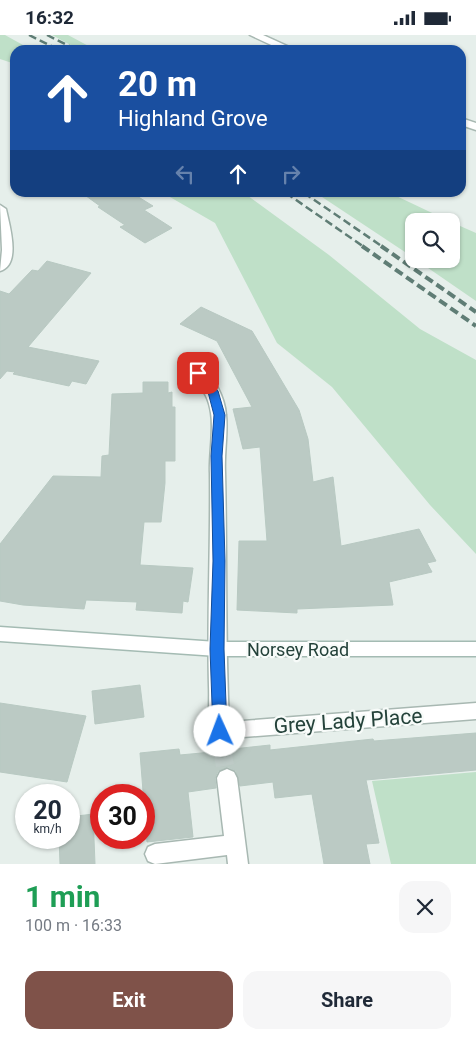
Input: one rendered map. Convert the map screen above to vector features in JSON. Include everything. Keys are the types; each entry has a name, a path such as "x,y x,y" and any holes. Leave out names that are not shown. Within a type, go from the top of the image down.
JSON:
{"street":[{"path":"255,35 279,45"},
{"path":"0,209 8,250 0,267"},
{"name":"Grey Lady Place","path":"198,373 213,391 219,415 216,456 219,561 217,649 221,739 476,711"},
{"name":"Norsey Road","path":"0,634 217,649 476,649"},
{"path":"227,778 238,864"},
{"path":"155,854 235,844"}],"green space":[{"path":"0,35 5,35 23,45 10,45 10,62 0,59"},
{"path":"52,35 68,35 87,45 71,45"},
{"path":"170,197 249,197 329,255 420,329 476,360 476,554 430,505 332,387 277,343 215,223"},
{"path":"322,197 398,197 432,213 405,213 405,252"},
{"path":"460,226 476,233 476,301 428,268 460,268"},
{"path":"476,772 476,864 391,864 372,781"}],"building":[{"path":"88,197 138,197 153,206 144,210 172,228 145,243 120,227 125,225 98,207 100,206"},
{"path":"47,261 91,273 28,347 99,361 86,384 72,381 69,386 13,374 15,372 7,371 0,379 0,291 9,294 32,270 38,271"},
{"path":"201,307 252,331 299,410 308,439 313,482 333,477 341,546 419,529 436,561 427,563 432,572 389,582 393,605 297,609 297,613 237,610 239,541 267,541 260,447 243,449 233,409 252,407 217,341 180,324"},
{"path":"143,382 168,382 168,393 172,392 172,407 175,407 175,461 165,461 161,522 144,522 140,565 193,568 188,602 183,601 182,613 136,610 137,602 86,600 84,609 23,605 0,601 0,544 53,476 101,477 102,456 109,455 112,394 143,393"},
{"path":"140,685 144,717 95,724 92,691"},
{"path":"0,703 86,716 67,782 0,772"},
{"path":"476,733 476,770 366,780 379,843 366,844 370,864 324,864 312,794 275,798 273,782 240,786 236,771 228,767 218,771 215,778 216,788 188,792 193,837 155,841 155,784 142,784 140,753 179,749 180,755 212,752 214,756 223,758 230,756 233,749 270,745 270,750 373,739 374,741"},
{"path":"90,814 90,849 94,849 95,864 60,864 59,849 80,849 80,816"}],"tunnel":[{"path":"222,748 227,778"}],"railway":[{"path":"29,35 49,45"},
{"path":"47,35 67,45"},
{"path":"292,197 364,247"},
{"path":"310,197 383,247"},
{"path":"362,246 476,326"},
{"path":"381,246 476,312"}],"route":[{"path":"198,373 213,391 219,415 216,456 219,561 217,649 220,731"}]}
